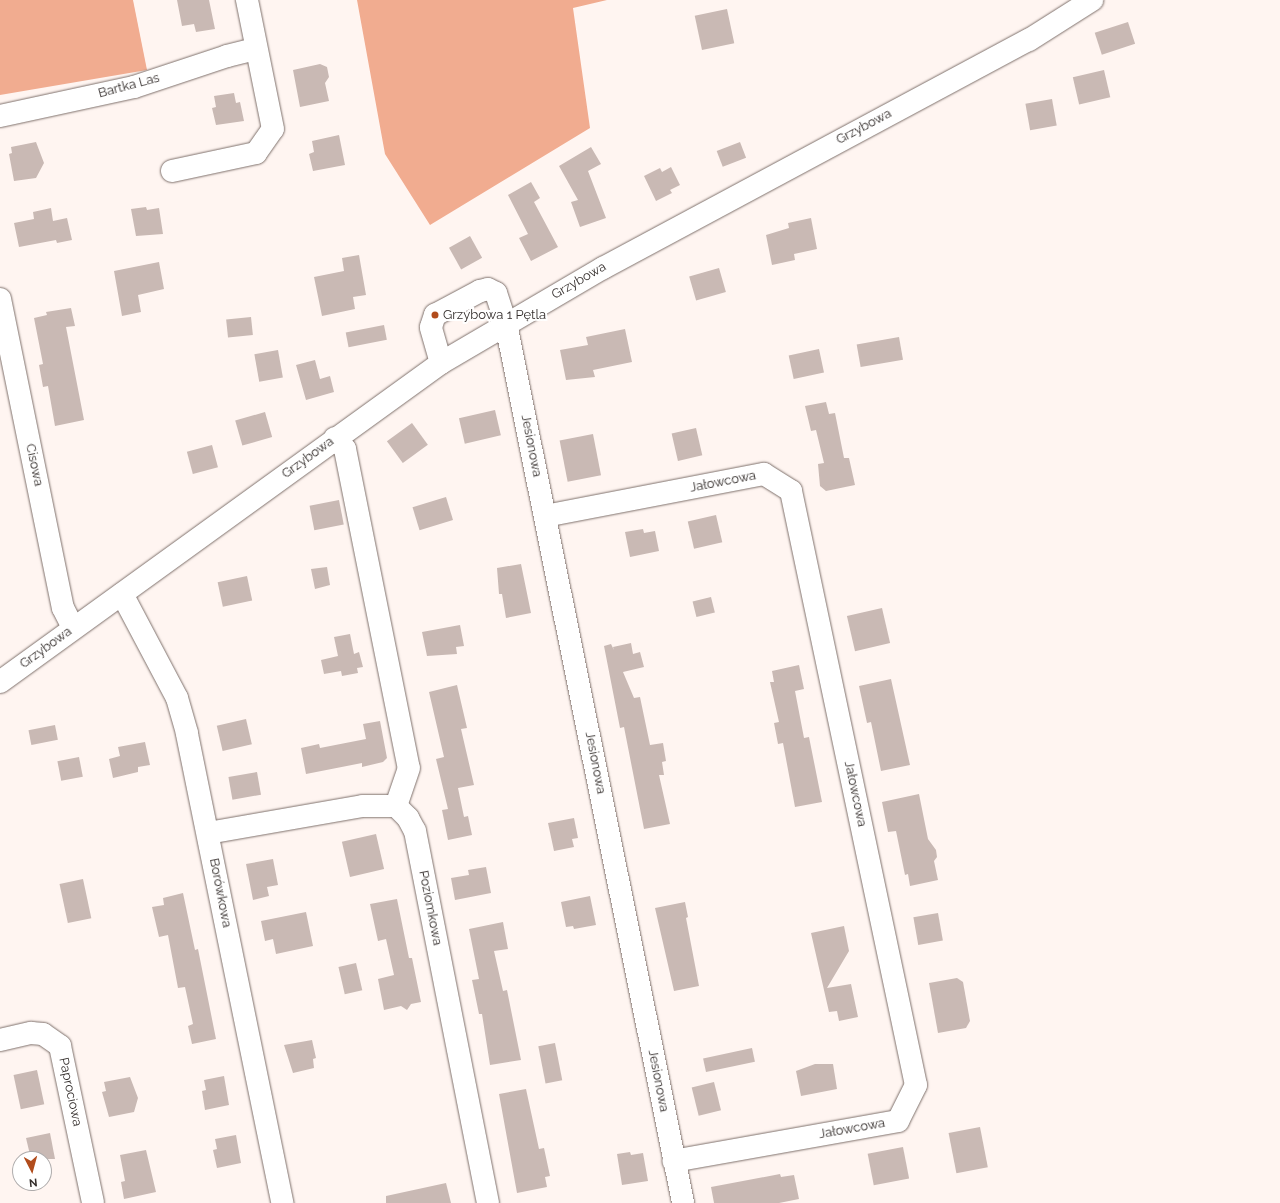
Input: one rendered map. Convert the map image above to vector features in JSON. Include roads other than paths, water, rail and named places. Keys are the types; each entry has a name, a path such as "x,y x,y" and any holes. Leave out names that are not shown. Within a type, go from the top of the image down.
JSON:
{"street":[{"path":"172,170 256,154 273,129 247,0"},
{"name":"Grzybowa","path":"0,682 335,438 441,363 506,324 706,212 1029,40 1092,0"},
{"name":"Bartka Las","path":"0,116 134,87 227,56 256,49"},
{"name":"Jesionowa","path":"441,363 431,327 435,315 480,291 488,289 499,297 506,324 545,516 683,1203"},
{"name":"Cisowa","path":"0,299 63,608 73,628"},
{"path":"208,833 363,806 396,806 409,768 345,449 335,438"},
{"name":"Jałowcowa","path":"545,516 764,474 791,491 916,1085 898,1121 674,1161"},
{"name":"Borówkowa","path":"122,594 176,698 187,734 282,1203"},
{"name":"Poziomkowa","path":"396,806 408,818 415,831 488,1203"},
{"name":"Paprociowa","path":"0,1040 31,1033 43,1034 60,1046 93,1203"}],"place":[{"name":"Grzybowa 1 Pętla","path":"435,315"}]}
